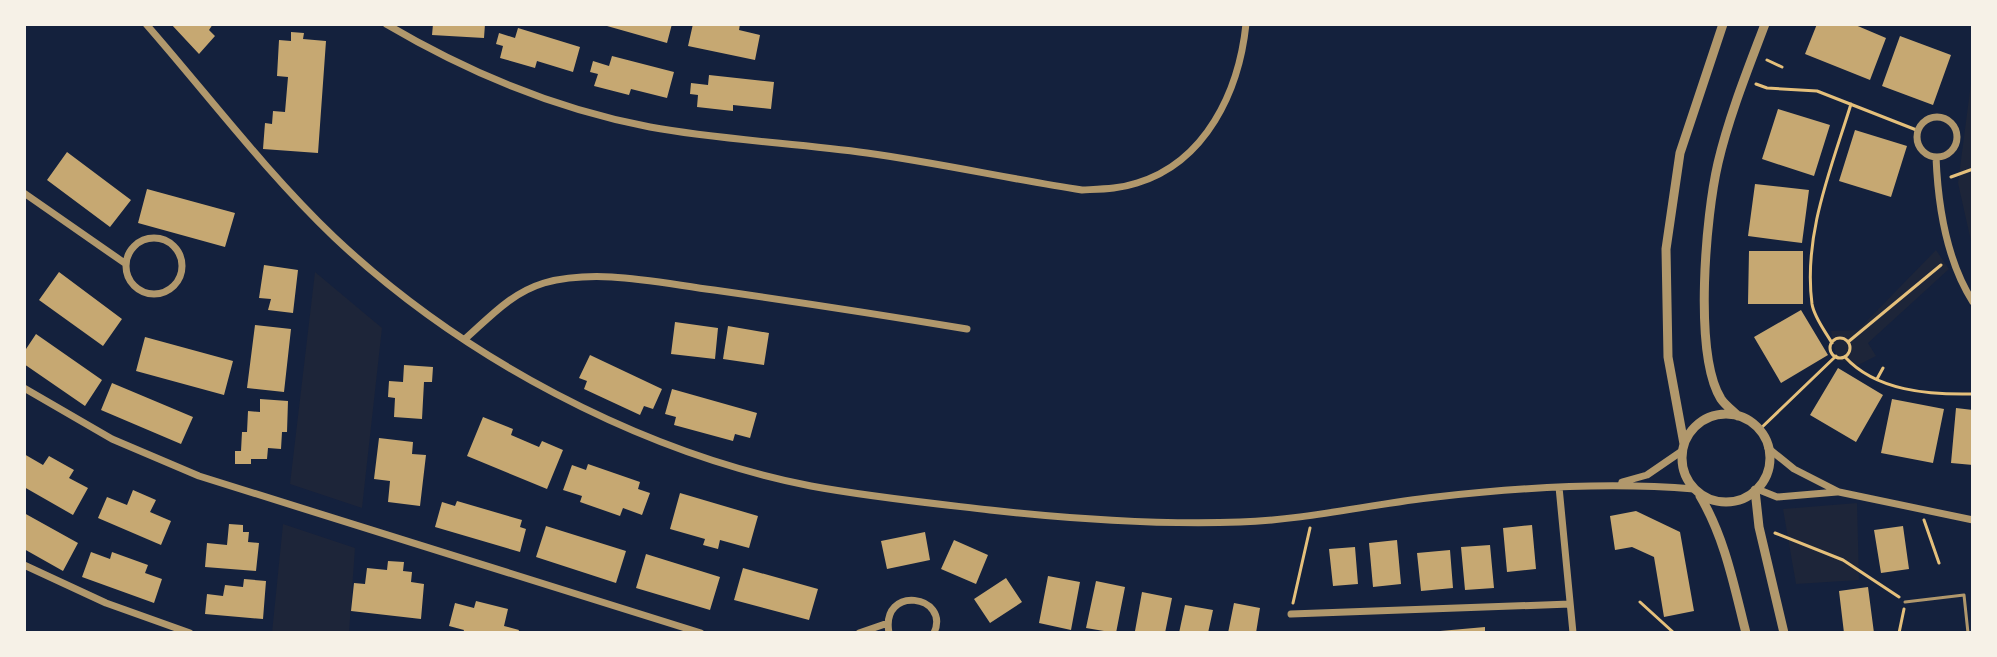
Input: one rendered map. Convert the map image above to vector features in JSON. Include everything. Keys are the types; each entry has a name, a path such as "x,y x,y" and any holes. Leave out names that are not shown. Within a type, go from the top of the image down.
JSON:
{"street":[{"path":"146,24 289,191 335,237 385,281 465,339 557,393 619,423 720,461 808,485 953,506 1106,520 1239,522 1436,497 1616,484 1696,491 1722,502 1735,501 1756,490 1767,474 1768,448"},
{"path":"386,24 442,56 492,79 570,108 611,119 696,134 871,154 1082,190 1112,189 1138,183 1173,165 1202,140 1229,95 1238,69 1246,24"},
{"path":"1723,24 1680,153 1666,249 1668,357 1685,476 1713,517 1746,633"},
{"path":"1765,24 1718,163 1705,250 1703,289 1708,350 1721,400 1759,430 1768,448 1794,469 1839,492 1973,520"},
{"path":"1935,117 1945,119 1954,126 1957,138 1953,150 1936,157 1927,154 1921,148 1919,131 1924,122 1935,117"},
{"path":"1936,157 1944,229 1973,302"},
{"path":"24,193 126,264 133,285 143,292 152,294 165,291 180,276 179,254 168,242 155,238 142,240 135,245 127,255 126,264"},
{"path":"465,339 499,307 527,290 563,279 585,277 610,277 695,288 967,329"},
{"path":"24,388 112,439 199,476 701,633"},
{"path":"1616,484 1647,475 1683,447 1700,422 1725,414 1738,416"},
{"path":"1559,487 1573,633"},
{"path":"1756,490 1777,497 1839,492"},
{"path":"1756,490 1759,527 1784,633"},
{"path":"24,565 106,603 190,633"},
{"path":"889,633 889,615 899,603 914,600 922,602 934,612 937,627 934,633"},
{"path":"1291,614 1570,604"},
{"path":"859,633 888,623"}],"lane":[{"path":"1905,602 1964,595 1968,633"}],"path":[{"path":"1765,59 1782,67"},
{"path":"1745,79 1767,88 1817,91 1919,131"},
{"path":"1832,343 1812,307 1812,244 1819,205 1851,104"},
{"path":"1937,181 1973,169"},
{"path":"1848,342 1935,268 1953,258"},
{"path":"1845,357 1850,352 1848,342 1839,337 1830,349 1876,381 1917,389 1973,394"},
{"path":"1759,430 1836,356"},
{"path":"1876,381 1883,368"},
{"path":"1920,509 1939,563"},
{"path":"1291,614 1313,515"},
{"path":"1759,527 1843,560 1905,602 1899,633"},
{"path":"1640,602 1674,633"}],"shaded area":[{"path":"1973,68 1973,250 1958,183"},
{"path":"1936,250 1949,269 1868,343 1876,356 1854,367 1837,360 1831,331 1858,330"},
{"path":"315,272 382,328 362,508 290,484"},
{"path":"1857,503 1859,580 1796,584 1783,509"},
{"path":"283,524 355,548 349,633 272,633"}],"building":[{"path":"171,24 213,24 209,30 215,36 199,54"},
{"path":"433,24 485,24 484,38 432,35"},
{"path":"600,24 672,24 667,43"},
{"path":"693,24 740,24 739,30 760,35 755,60 688,46"},
{"path":"1817,24 1853,24 1886,38 1870,80 1805,54"},
{"path":"518,28 580,47 573,72 537,61 535,68 500,58 503,46 496,44 499,33 515,38"},
{"path":"291,32 304,33 303,39 326,41 318,153 263,149 265,123 272,124 273,111 285,112 288,77 277,76 279,40 291,41"},
{"path":"1900,36 1951,55 1933,105 1882,86"},
{"path":"612,56 674,72 667,98 631,89 629,95 594,86 598,74 590,72 593,61 609,66"},
{"path":"709,75 774,82 771,109 733,105 733,111 697,107 698,95 690,94 691,83 708,85"},
{"path":"1778,109 1830,125 1814,176 1762,159"},
{"path":"1855,130 1907,146 1891,197 1839,181"},
{"path":"67,152 131,200 110,227 47,180"},
{"path":"1755,184 1809,190 1802,243 1748,236"},
{"path":"147,189 235,213 225,247 138,223"},
{"path":"1749,251 1803,251 1803,304 1748,304"},
{"path":"264,265 298,270 293,313 268,310 271,299 259,298"},
{"path":"59,272 122,319 103,346 39,300"},
{"path":"1801,310 1828,355 1781,383 1754,337"},
{"path":"675,322 718,328 715,359 671,354"},
{"path":"255,325 291,329 284,392 247,388"},
{"path":"728,326 769,333 764,365 723,359"},
{"path":"36,334 102,380 85,406 24,364 24,352"},
{"path":"145,337 233,361 224,395 136,371"},
{"path":"590,355 662,389 653,409 644,406 640,415 584,389 587,381 579,378"},
{"path":"404,365 433,367 432,382 424,382 422,419 394,417 395,398 388,397 389,381 403,382"},
{"path":"1838,368 1883,395 1856,442 1810,415"},
{"path":"112,383 193,417 181,444 101,410"},
{"path":"672,389 757,413 750,438 735,434 733,441 674,425 676,417 665,414"},
{"path":"260,399 288,401 287,432 282,432 281,449 268,448 267,459 251,459 251,464 235,464 235,451 241,451 242,432 247,432 248,411 260,412"},
{"path":"1892,399 1944,409 1933,463 1881,453"},
{"path":"1956,408 1973,410 1973,465 1951,463"},
{"path":"483,417 513,429 511,435 539,447 542,441 563,450 547,489 467,456"},
{"path":"379,438 413,442 412,454 426,455 420,506 388,502 390,481 374,479"},
{"path":"24,454 43,465 49,456 74,470 69,478 88,488 73,515 24,487"},
{"path":"588,464 640,482 638,489 650,493 642,515 623,508 620,516 580,502 582,496 563,490 572,465 586,470"},
{"path":"133,490 156,500 150,512 171,521 161,545 98,518 107,497 127,505"},
{"path":"680,493 758,516 749,548 720,540 718,549 703,545 705,539 670,529"},
{"path":"457,501 522,520 520,527 526,529 520,552 435,527 442,502 455,506"},
{"path":"1636,511 1680,532 1694,611 1664,617 1654,557 1632,547 1615,550 1610,516"},
{"path":"24,513 78,543 63,571 24,549"},
{"path":"229,524 243,525 243,532 249,532 248,542 259,543 256,571 205,567 207,543 227,545"},
{"path":"1532,525 1536,569 1507,572 1503,528"},
{"path":"546,526 626,551 616,583 536,557"},
{"path":"1903,526 1909,569 1881,573 1874,530"},
{"path":"925,532 930,560 887,569 881,541"},
{"path":"954,540 988,555 976,584 941,569"},
{"path":"1397,540 1401,584 1373,587 1369,543"},
{"path":"1490,545 1494,588 1465,590 1461,547"},
{"path":"1355,547 1358,584 1333,586 1329,549"},
{"path":"1450,550 1453,588 1421,591 1417,553"},
{"path":"91,552 110,559 112,552 148,565 145,573 162,579 154,603 82,577"},
{"path":"646,554 720,577 710,610 636,588"},
{"path":"388,561 404,562 403,571 412,572 411,582 424,584 421,619 351,611 354,583 365,584 367,568 387,570"},
{"path":"743,568 818,589 809,620 734,600"},
{"path":"1048,576 1080,582 1071,630 1039,623"},
{"path":"1006,578 1022,602 990,623 974,599"},
{"path":"244,579 266,581 263,619 205,614 207,594 223,596 225,585 243,587"},
{"path":"1096,581 1125,587 1116,633 1086,628"},
{"path":"1868,587 1874,633 1844,633 1839,591"},
{"path":"1142,592 1172,598 1165,633 1135,631"},
{"path":"476,601 508,609 504,626 519,630 518,633 463,633 464,630 449,626 455,603 474,608"},
{"path":"1234,603 1260,608 1256,633 1228,633"},
{"path":"1185,605 1213,610 1208,633 1179,633"},
{"path":"1485,627 1485,633 1440,633 1440,631"}]}
